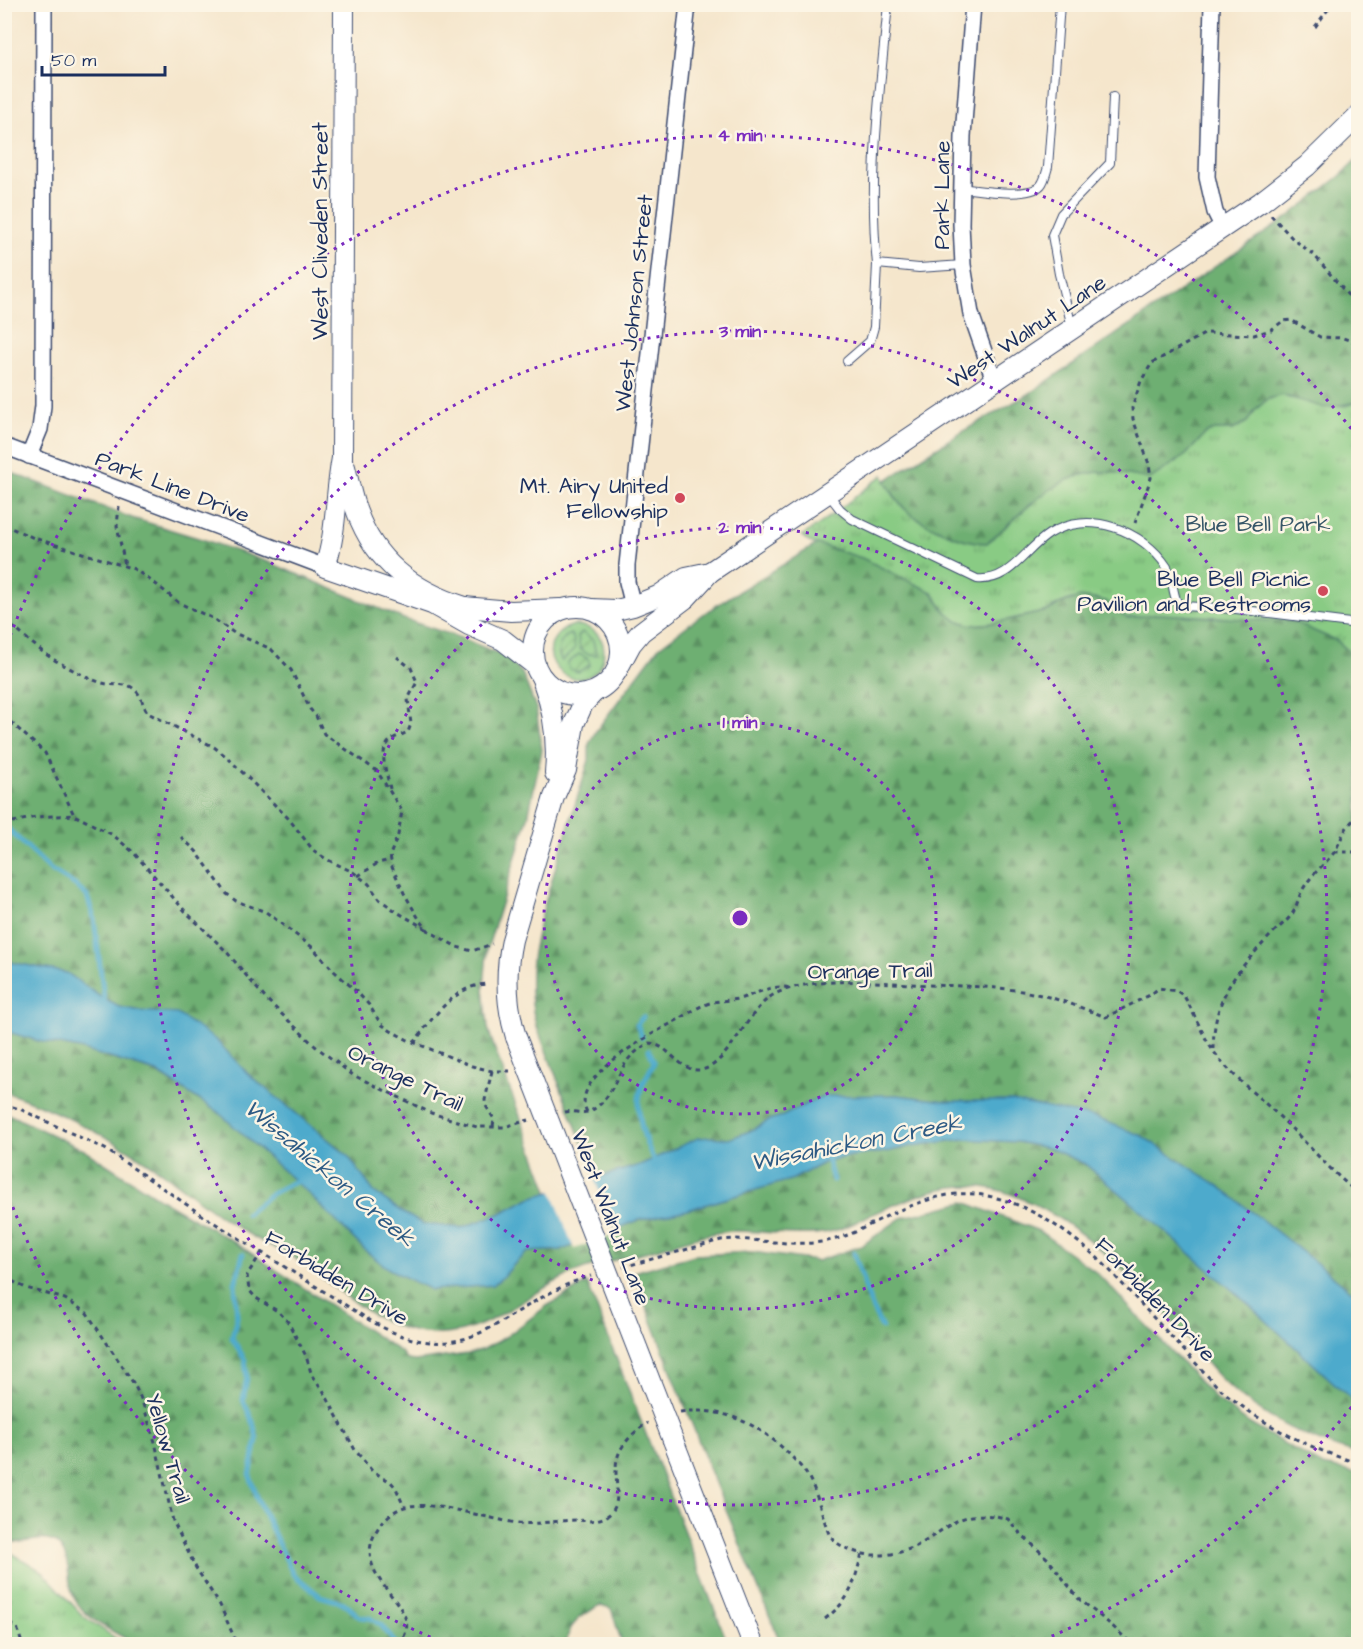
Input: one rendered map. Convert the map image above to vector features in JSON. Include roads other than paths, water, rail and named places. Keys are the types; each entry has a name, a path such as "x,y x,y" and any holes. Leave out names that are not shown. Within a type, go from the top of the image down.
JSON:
{"street":[{"path":"29,456 40,429 43,406 44,4"},
{"name":"West Cliveden Street","path":"325,567 333,538 342,458 344,4"},
{"name":"West Johnson Street","path":"633,606 627,582 627,565 688,4"},
{"name":"Park Lane","path":"973,4 961,188 963,265 971,314 994,381"},
{"path":"1212,4 1207,177 1215,212 1223,228"},
{"name":"West Walnut Lane","path":"616,672 631,644 641,632 686,598 710,572 1261,202 1307,166 1359,116"},
{"name":"Park Line Drive","path":"4,446 325,567"},
{"name":"West Cliveden Street","path":"342,458 357,513 376,547 403,576 416,586 436,598 465,607"},
{"path":"325,567 432,604 469,625 503,640 537,670 545,682 559,692 577,696 594,692 606,684 616,672 621,654 618,634 608,619 591,609 577,607 511,611 432,604"},
{"name":"West Walnut Lane","path":"591,609 616,610 633,606 658,596 686,577 710,572"},
{"path":"537,670 533,645 540,627 554,613 563,609"},
{"name":"West Walnut Lane","path":"537,670 548,695 554,723 556,754 554,797"},
{"name":"West Walnut Lane","path":"594,692 583,704 578,714 571,737 566,770 554,797 508,958 508,994 516,1036 753,1644"}],"lane":[{"path":"847,361 870,341 874,327 877,264 874,218 877,140 888,4"},
{"path":"961,188 1021,192 1035,190 1043,183 1048,167 1060,4"},
{"path":"1073,328 1052,235 1061,214 1110,163 1113,97"},
{"path":"877,264 919,268 963,265"},
{"path":"827,493 852,519 977,579 985,580 1007,572 1042,539 1068,525 1100,524 1131,534 1146,544 1168,568 1177,602 1182,606 1236,609 1359,624"}],"water":[{"name":"Wissahickon Creek","path":"4,961 67,973 119,1007 177,1014 216,1040 249,1075 347,1155 374,1192 423,1224 461,1228 499,1214 530,1198 640,1165 698,1138 729,1139 826,1096 897,1095 944,1101 1012,1101 1094,1117 1142,1136 1219,1186 1358,1296 1358,1405 1246,1302 1085,1164 1052,1149 1018,1142 964,1139 827,1161 793,1179 683,1211 639,1220 562,1250 528,1252 493,1285 431,1290 389,1269 367,1252 305,1190 218,1112 157,1072 80,1049 5,1031"}],"waterway":[{"path":"7,828 51,870 75,885 87,896 94,918 105,1006"},
{"path":"642,1037 637,1024 643,1017"},
{"path":"649,1050 654,1062 641,1089 639,1107 645,1137 656,1164"},
{"name":"Wissahickon Creek","path":"826,1155 833,1180"},
{"name":"Wissahickon Creek","path":"246,1214 271,1194 299,1179"},
{"path":"854,1253 872,1308 882,1328"},
{"path":"243,1254 235,1284 237,1317 232,1338 245,1360 247,1377 243,1400 253,1422 257,1439 250,1476 259,1502 293,1574 320,1596 344,1603 360,1617 370,1618 381,1625 396,1644"}],"place":[{"name":"Mt. Airy United Fellowship","path":"680,498"},
{"name":"Blue Bell Picnic Pavilion and Restrooms","path":"1323,591"}],"park label":[{"name":"Blue Bell Park","path":"1258,523"}]}
